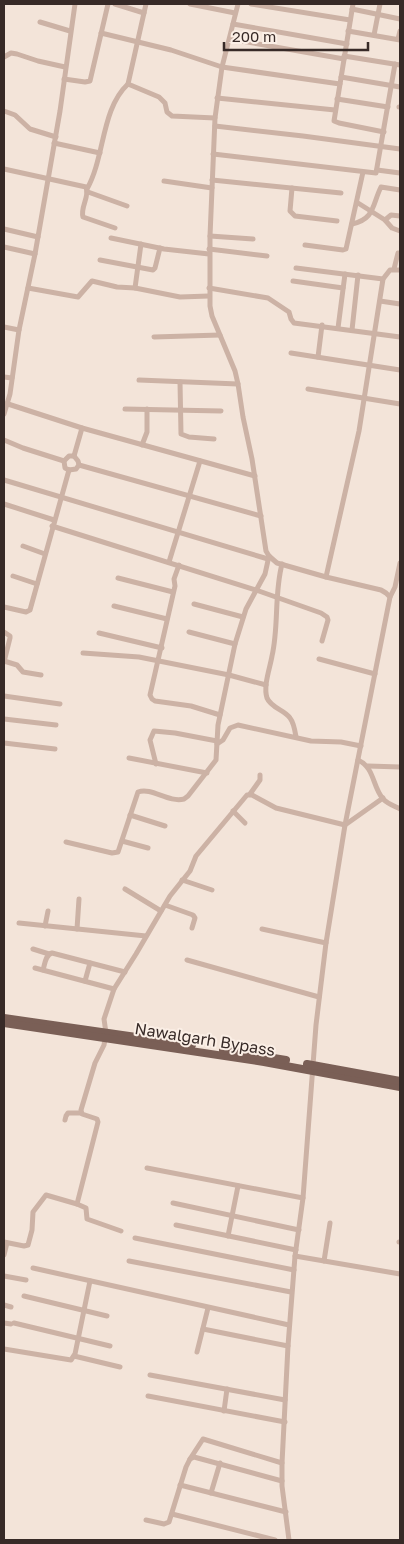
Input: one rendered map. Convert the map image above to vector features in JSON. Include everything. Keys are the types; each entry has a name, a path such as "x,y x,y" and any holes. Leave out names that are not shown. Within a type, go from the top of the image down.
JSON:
{"main road":[{"name":"Nawalgarh Bypass","path":"4,1018 106,1035"},
{"name":"Nawalgarh Bypass","path":"4,1023 267,1057 400,1087"},
{"name":"Nawalgarh Bypass","path":"313,1068 400,1081"}],"street":[{"path":"4,414 8,404 19,330 35,254 55,140 75,4"},
{"path":"64,79 90,81 108,4"},
{"path":"115,4 144,13"},
{"path":"114,228 83,217 82,212 112,106 117,96 128,84 146,4"},
{"path":"190,4 235,14"},
{"path":"66,842 115,853 120,850 138,792 145,791 173,800 184,800 207,773 216,760 220,715 235,644 249,601 265,574 269,558 266,551 255,476 238,384 235,371 212,316 209,296 215,118 222,67 238,4"},
{"path":"251,4 350,20"},
{"path":"374,35 380,4"},
{"path":"384,132 336,122 334,119 335,110 352,6 400,18"},
{"path":"40,22 70,30"},
{"path":"233,24 346,44"},
{"path":"348,31 399,40 400,31"},
{"path":"101,33 190,56 222,67 340,84"},
{"path":"230,39 398,65 392,85 377,170"},
{"path":"4,57 11,53 65,67"},
{"path":"341,77 400,87"},
{"path":"128,84 159,97 165,103 167,112 172,116 215,118"},
{"path":"217,98 335,110"},
{"path":"337,99 388,107"},
{"path":"4,111 15,115 30,129 55,140 100,153"},
{"path":"215,126 400,149"},
{"path":"213,154 363,172 374,173 377,170 400,173"},
{"path":"4,169 83,185 87,191 127,206"},
{"path":"306,245 346,249 358,203 363,172"},
{"path":"212,180 341,193"},
{"path":"164,181 212,188"},
{"path":"352,224 363,222 371,212 381,187 400,190"},
{"path":"292,188 291,214 337,221"},
{"path":"358,203 385,220 392,228 400,230"},
{"path":"385,220 391,215 400,216"},
{"path":"4,229 38,237"},
{"path":"210,236 253,238"},
{"path":"111,238 160,248 266,256"},
{"path":"134,288 142,244"},
{"path":"4,247 35,254"},
{"path":"100,260 151,271 154,269 160,248"},
{"path":"326,577 359,431 384,279 388,271 397,269 398,253"},
{"path":"296,268 384,279"},
{"path":"338,328 345,274"},
{"path":"352,330 358,275"},
{"path":"28,288 78,297 92,281 180,297 209,296"},
{"path":"293,281 344,288"},
{"path":"209,288 268,298 276,302 281,308 287,310 294,323 400,337"},
{"path":"380,301 400,304"},
{"path":"318,357 322,326"},
{"path":"4,327 19,330"},
{"path":"154,337 220,335"},
{"path":"291,353 400,370"},
{"path":"4,377 12,378"},
{"path":"139,380 238,384"},
{"path":"180,382 180,432 183,436 214,439"},
{"path":"308,389 400,404"},
{"path":"8,404 82,428 255,476"},
{"path":"125,409 221,411"},
{"path":"142,445 146,432 147,409"},
{"path":"74,456 82,428"},
{"path":"4,440 64,461"},
{"path":"64,461 67,457 74,456"},
{"path":"74,456 78,461 78,465"},
{"path":"64,461 65,468 69,470 74,470 78,465"},
{"path":"169,562 200,461"},
{"path":"78,465 261,516"},
{"path":"4,607 28,612 31,607 69,470"},
{"path":"4,480 269,558 282,564 326,577 382,590 390,597"},
{"path":"4,504 54,520"},
{"path":"52,526 278,597 320,613 327,616 328,620 322,641"},
{"path":"23,546 45,554"},
{"path":"289,1540 282,1481 282,1463 289,1325 291,1292 303,1198 319,997 345,825 390,597 394,591 400,563"},
{"path":"282,564 278,583 275,644 266,685 268,701 290,718 296,737"},
{"path":"179,565 174,576 173,592 162,648 150,695 152,699 161,703 201,708 220,715"},
{"path":"13,576 37,584"},
{"path":"118,578 173,592"},
{"path":"394,591 400,592"},
{"path":"194,604 243,617"},
{"path":"114,606 167,618"},
{"path":"4,632 10,636 4,662 17,665 23,672 41,675"},
{"path":"189,632 235,644"},
{"path":"99,633 162,648"},
{"path":"84,653 139,657 229,675 266,685"},
{"path":"319,659 375,674"},
{"path":"4,696 60,704"},
{"path":"4,719 56,725"},
{"path":"156,764 150,740 154,731 175,733 217,743 223,740 230,728 235,725 316,742 341,742 361,746"},
{"path":"4,743 55,749"},
{"path":"129,758 207,773"},
{"path":"358,760 368,766 400,767"},
{"path":"368,766 382,798 400,809"},
{"path":"81,1113 94,1066 106,1035 104,1019 114,988 175,887 190,871 196,856 245,796 250,794 260,780 260,774"},
{"path":"250,794 276,808 345,825 382,798"},
{"path":"233,811 245,823"},
{"path":"130,815 165,826"},
{"path":"122,841 148,848"},
{"path":"182,880 212,890"},
{"path":"125,889 161,910"},
{"path":"77,929 79,899"},
{"path":"164,905 195,916 192,928"},
{"path":"45,926 48,910"},
{"path":"19,923 146,936"},
{"path":"262,929 326,943"},
{"path":"33,949 125,972"},
{"path":"43,970 46,957 49,954"},
{"path":"187,960 319,997"},
{"path":"85,981 90,963"},
{"path":"35,968 114,988"},
{"path":"65,1120 68,1113 81,1113 96,1118 98,1122 77,1204"},
{"path":"147,1168 303,1198"},
{"path":"228,1236 238,1186"},
{"path":"4,1255 5,1243 28,1245 32,1230 33,1212 46,1195 86,1208 87,1219 121,1231"},
{"path":"173,1203 299,1230"},
{"path":"324,1261 330,1223"},
{"path":"176,1225 228,1236 324,1261 400,1274"},
{"path":"135,1238 294,1270"},
{"path":"129,1261 291,1292"},
{"path":"33,1268 289,1325"},
{"path":"4,1276 26,1280"},
{"path":"4,1349 71,1360 74,1356 90,1281"},
{"path":"24,1296 106,1316"},
{"path":"4,1305 11,1307"},
{"path":"197,1352 208,1308"},
{"path":"4,1323 110,1346"},
{"path":"203,1330 288,1346"},
{"path":"74,1356 120,1367"},
{"path":"150,1375 285,1400"},
{"path":"224,1410 227,1389"},
{"path":"148,1396 285,1422"},
{"path":"146,1520 166,1524 169,1522 190,1459 202,1439 282,1463"},
{"path":"190,1459 198,1457 282,1481"},
{"path":"211,1493 220,1463"},
{"path":"180,1485 286,1512"},
{"path":"172,1514 275,1540"}]}
